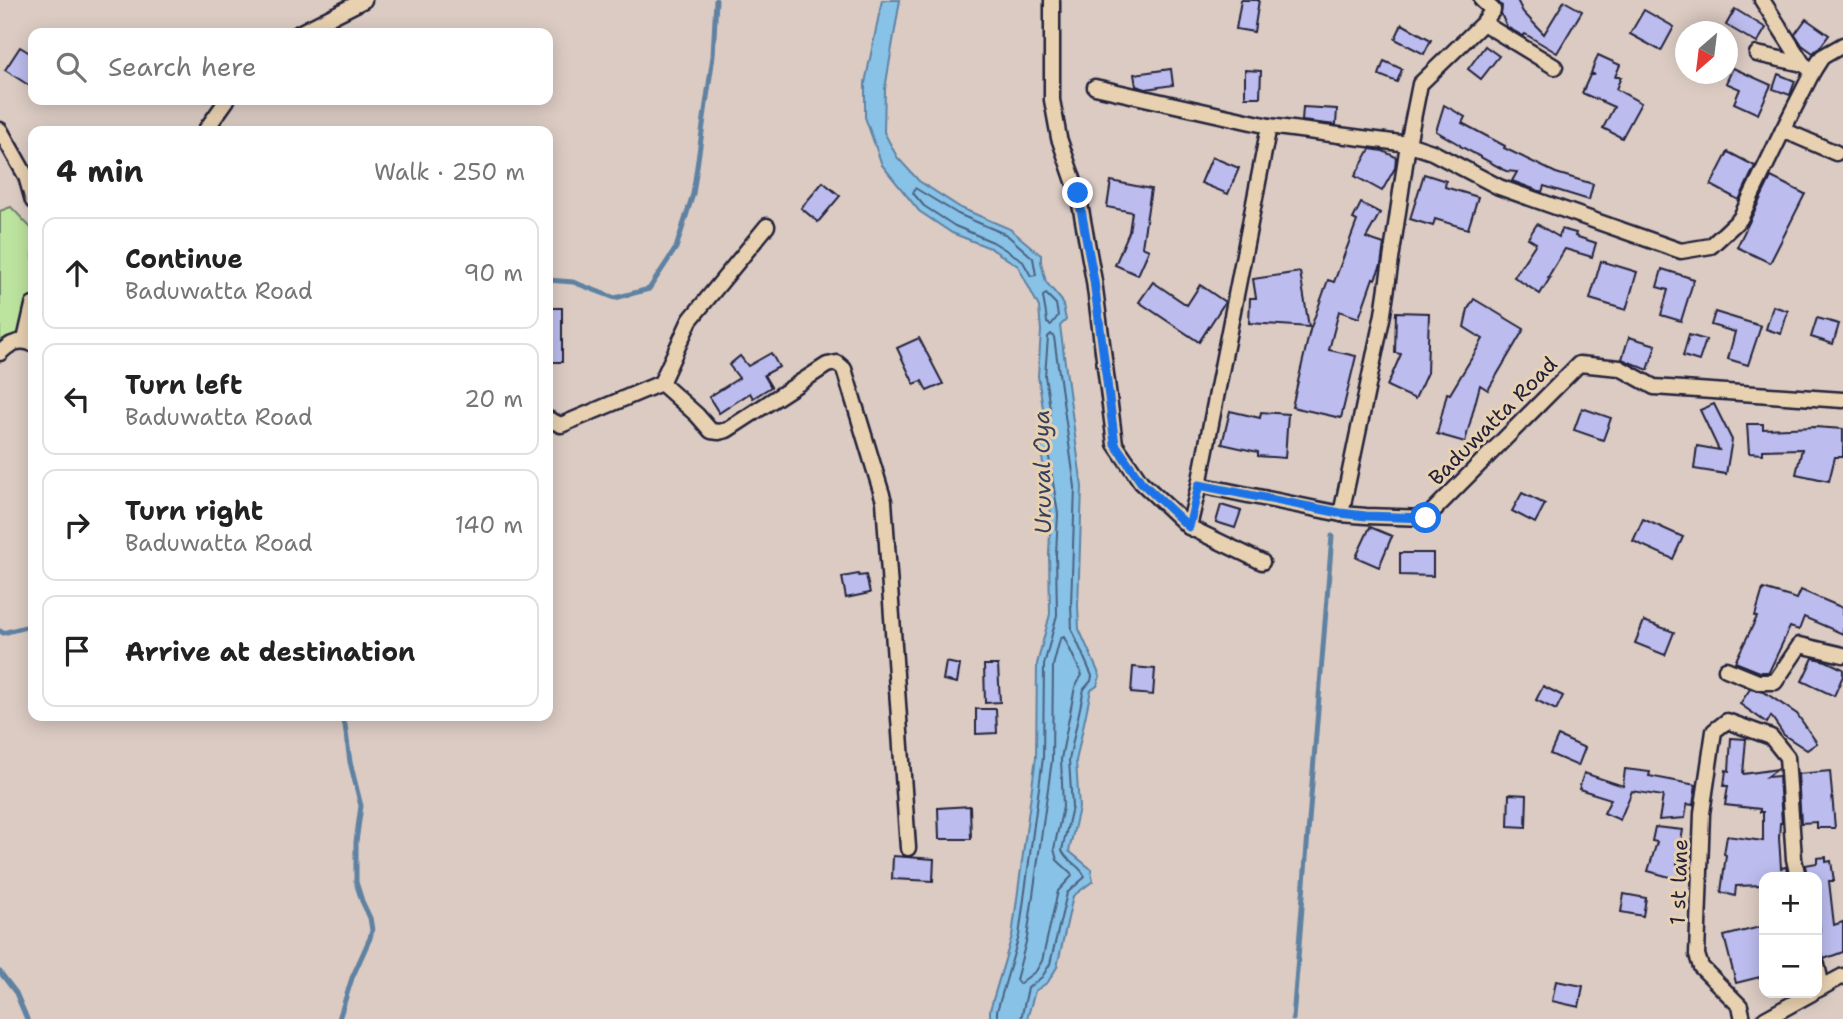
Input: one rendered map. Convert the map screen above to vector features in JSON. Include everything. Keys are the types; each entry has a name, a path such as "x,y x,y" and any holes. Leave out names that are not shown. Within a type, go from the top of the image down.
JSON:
{"street":[{"path":"309,28 364,0"},
{"path":"1052,0 1052,100 1059,138 1078,193 1092,268 1115,444 1141,482 1189,527 1262,562"},
{"path":"1340,513 1383,314 1407,148 1420,84 1493,10 1482,0"},
{"path":"1762,0 1808,68"},
{"path":"1483,23 1555,67"},
{"path":"1095,87 1269,126 1432,152 1499,187 1681,251 1711,246 1740,219 1783,130 1808,68 1843,45"},
{"path":"1756,54 1808,68"},
{"path":"209,126 223,105"},
{"path":"1189,527 1269,126"},
{"path":"0,130 28,183"},
{"path":"1783,130 1836,153"},
{"path":"553,421 561,425 661,383 690,320 767,226"},
{"path":"0,353 9,344 28,342"},
{"path":"661,383 711,431 719,432 827,365 838,363 844,369 884,501 908,848"},
{"name":"Baduwatta Road","path":"1199,485 1340,513 1426,518 1579,364 1620,368 1654,387 1843,400"},
{"path":"1726,669 1758,682 1775,681 1800,645 1843,655"},
{"name":"1 st lane","path":"1743,1019 1740,1006 1701,967 1697,955 1702,813 1714,731 1727,721 1771,737 1787,757 1797,872"},
{"path":"1822,987 1843,976"},
{"path":"1765,1019 1803,998"}],"green space":[{"path":"11,207 28,225 28,327 25,340 0,345 0,211"}],"water":[{"path":"882,0 900,0 885,89 884,132 897,157 919,181 961,208 1010,229 1041,255 1046,282 1062,301 1066,320 1060,326 1082,487 1079,629 1100,676 1097,686 1091,690 1076,761 1079,808 1069,851 1091,869 1093,881 1073,896 1057,967 1048,982 1035,991 1027,1019 990,1019 990,1010 1012,936 1036,757 1037,664 1050,614 1051,514 1041,451 1043,408 1038,376 1041,331 1039,307 1018,266 990,248 952,233 919,211 882,165 865,117 865,83"}],"building":[{"path":"1241,0 1259,0 1254,32 1236,29"},
{"path":"1496,0 1517,0 1523,12 1544,34 1564,1 1582,11 1557,53 1507,27 1501,14 1502,6"},
{"path":"1735,9 1766,28 1757,43 1738,32 1738,21 1728,21"},
{"path":"1644,10 1674,27 1661,51 1630,34"},
{"path":"1806,19 1829,35 1813,53 1802,45 1795,34"},
{"path":"1402,24 1431,40 1424,54 1395,39"},
{"path":"1485,46 1499,56 1481,79 1468,69"},
{"path":"20,47 28,52 28,85 5,70"},
{"path":"1598,55 1620,65 1615,77 1621,77 1616,89 1641,103 1622,138 1603,128 1614,107 1582,93 1590,75 1595,75 1591,73"},
{"path":"1384,61 1402,69 1397,82 1379,75"},
{"path":"1171,69 1173,85 1146,89 1136,86 1134,74"},
{"path":"1245,70 1261,71 1260,97 1245,97"},
{"path":"1738,70 1771,85 1758,114 1734,103 1740,89 1728,84 1738,84"},
{"path":"1778,74 1795,81 1790,95 1773,89"},
{"path":"1444,105 1465,117 1462,123 1505,146 1504,148 1556,173 1593,184 1589,200 1544,186 1542,192 1512,181 1517,172 1506,171 1436,131"},
{"path":"1303,107 1337,109 1336,125 1302,121"},
{"path":"1370,149 1396,157 1395,168 1382,191 1355,176"},
{"path":"1728,152 1755,166 1739,200 1711,185"},
{"path":"1212,157 1239,168 1228,194 1201,183"},
{"path":"1424,174 1446,181 1445,187 1478,197 1468,229 1435,219 1433,226 1410,219"},
{"path":"1771,177 1805,194 1770,263 1737,247"},
{"path":"1111,181 1151,189 1142,247 1149,250 1138,275 1115,265 1129,232 1132,212 1107,207"},
{"path":"823,182 840,196 818,222 801,208"},
{"path":"1361,203 1380,213 1366,238 1384,244 1381,265 1375,279 1373,278 1359,318 1339,311 1329,350 1356,356 1341,418 1292,407 1310,330 1328,280 1334,282 1357,221 1353,219"},
{"path":"1537,224 1559,237 1561,229 1596,243 1592,257 1565,249 1540,294 1514,277 1536,243 1528,238"},
{"path":"1601,261 1637,272 1626,310 1590,299"},
{"path":"1662,269 1694,279 1681,321 1661,315 1668,290 1657,287"},
{"path":"1300,272 1309,327 1249,323 1250,298 1256,298 1253,279"},
{"path":"1153,282 1187,305 1200,285 1225,302 1199,342 1139,302"},
{"path":"1474,299 1524,329 1488,390 1480,385 1465,442 1437,434 1447,393 1450,394 1483,339 1464,327 1468,309"},
{"path":"1773,306 1788,311 1781,334 1766,329"},
{"path":"553,308 562,308 562,362 553,362"},
{"path":"1396,312 1429,313 1427,373 1415,399 1387,386 1401,354 1395,353"},
{"path":"1715,312 1761,326 1748,365 1728,359 1735,332 1711,325"},
{"path":"1817,318 1839,324 1833,344 1811,337"},
{"path":"1689,335 1706,340 1699,361 1683,356"},
{"path":"1629,337 1656,345 1648,370 1622,359"},
{"path":"919,338 943,384 927,391 922,381 914,384 897,348"},
{"path":"771,353 779,367 764,375 771,387 753,398 750,393 719,413 709,397 739,378 729,365 740,356 748,366"},
{"path":"1714,404 1732,440 1726,474 1694,469 1697,446 1719,450 1700,410"},
{"path":"1582,408 1611,418 1603,440 1574,430"},
{"path":"1230,411 1260,418 1261,412 1288,414 1285,458 1258,456 1258,452 1222,444"},
{"path":"1747,424 1763,424 1763,429 1843,429 1843,457 1835,457 1829,481 1796,474 1802,449 1749,453"},
{"path":"1522,493 1545,504 1535,523 1512,511"},
{"path":"1221,505 1241,511 1235,528 1216,522"},
{"path":"1643,519 1683,537 1673,559 1633,541"},
{"path":"1370,527 1392,536 1379,567 1356,557"},
{"path":"1400,553 1433,553 1433,576 1400,575"},
{"path":"866,575 870,593 846,598 842,577"},
{"path":"1763,589 1797,599 1801,590 1843,608 1843,634 1804,617 1799,630 1790,627 1769,672 1760,672 1735,662 1757,617 1755,616"},
{"path":"1644,621 1674,632 1665,655 1635,643"},
{"path":"1813,658 1843,669 1843,676 1834,696 1802,681"},
{"path":"946,662 960,665 957,683 943,680"},
{"path":"984,665 998,665 1000,702 985,703"},
{"path":"1133,667 1155,669 1153,695 1131,693"},
{"path":"1543,686 1563,696 1556,710 1536,700"},
{"path":"1750,689 1764,692 1797,714 1817,743 1807,750 1784,735 1771,716 1767,723 1740,704"},
{"path":"976,709 996,709 997,733 976,734"},
{"path":"1558,736 1585,748 1578,766 1550,754"},
{"path":"1731,738 1746,739 1743,774 1778,769 1767,777 1779,776 1781,868 1786,867 1787,872 1759,872 1759,885 1736,886 1735,896 1721,892 1727,836 1763,841 1763,812 1760,812 1760,809 1725,805 1728,786 1724,786 1726,770 1729,771"},
{"path":"1625,769 1650,772 1649,776 1696,785 1693,805 1687,804 1685,818 1659,820 1663,796 1632,791 1620,820 1604,813 1611,799 1579,789 1584,773 1623,786"},
{"path":"1830,771 1835,828 1817,828 1817,822 1801,823 1798,774"},
{"path":"1509,794 1527,795 1526,827 1508,826"},
{"path":"970,806 971,839 939,839 938,808"},
{"path":"1655,827 1683,830 1677,864 1681,865 1677,879 1648,871 1657,842 1652,841"},
{"path":"893,856 934,859 933,881 892,879"},
{"path":"1826,857 1826,862 1831,861 1834,881 1829,881 1834,925 1843,922 1843,952 1824,959 1822,872 1806,872 1805,865 1817,863 1817,858"},
{"path":"1624,894 1646,898 1643,916 1621,912"},
{"path":"1759,927 1759,977 1736,983 1724,936"},
{"path":"1556,981 1583,986 1579,1007 1552,1001"}],"waterway":[{"name":"Uruval Oya","path":"553,280 573,282 615,298 649,289 676,248 693,194 713,56 716,0"},
{"path":"1293,1019 1332,536"},
{"name":"Uruval Oya","path":"0,631 3,633 28,626"},
{"path":"339,1019 372,930 356,882 356,842 361,806 343,721"},
{"path":"0,972 16,993 27,1019"}],"route":[{"path":"1078,193 1094,281 1115,444 1141,482 1189,527 1199,485 1340,513 1426,518"}]}
